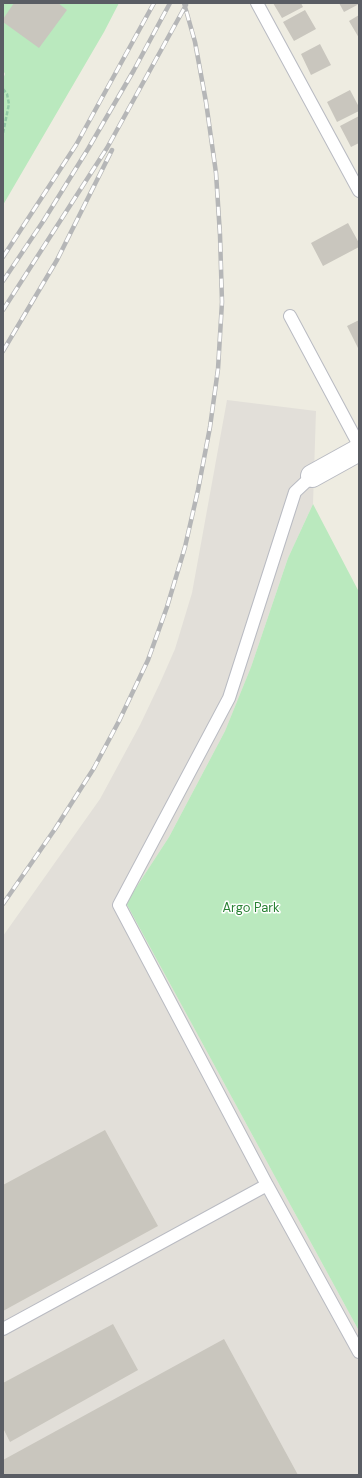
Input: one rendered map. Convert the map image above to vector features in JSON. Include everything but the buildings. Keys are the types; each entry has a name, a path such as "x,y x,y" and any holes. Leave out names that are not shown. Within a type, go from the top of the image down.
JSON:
{"street":[{"path":"312,476 359,450"}],"lane":[{"path":"257,3 359,191"},
{"path":"290,316 359,445"},
{"path":"312,476 294,492 229,698 120,905 267,1185 359,1352"},
{"path":"3,1329 267,1185"}],"path":[{"path":"3,89 7,94 9,104 3,133"}],"shaded area":[{"path":"227,400 316,411 313,504 288,558 251,667 225,731 169,837 126,903 359,1331 359,1475 3,1475 3,936 100,799 140,725 175,649 192,593"}],"green space":[{"path":"3,3 119,3 104,32 3,205 3,79 5,74 3,70"},
{"name":"Argo Park","path":"313,504 359,592 359,1331 126,903 169,837 225,731 251,667 288,558"}],"railway":[{"path":"3,257 76,145 154,3"},
{"path":"3,281 44,220 88,149 134,70 170,3"},
{"path":"3,904 55,829 94,768 119,721 148,660 167,607 185,547 198,490 210,427 218,369 222,302 216,173 206,102 195,42 184,3"},
{"path":"3,310 107,148 186,5"},
{"path":"3,351 57,260 112,150"}]}
